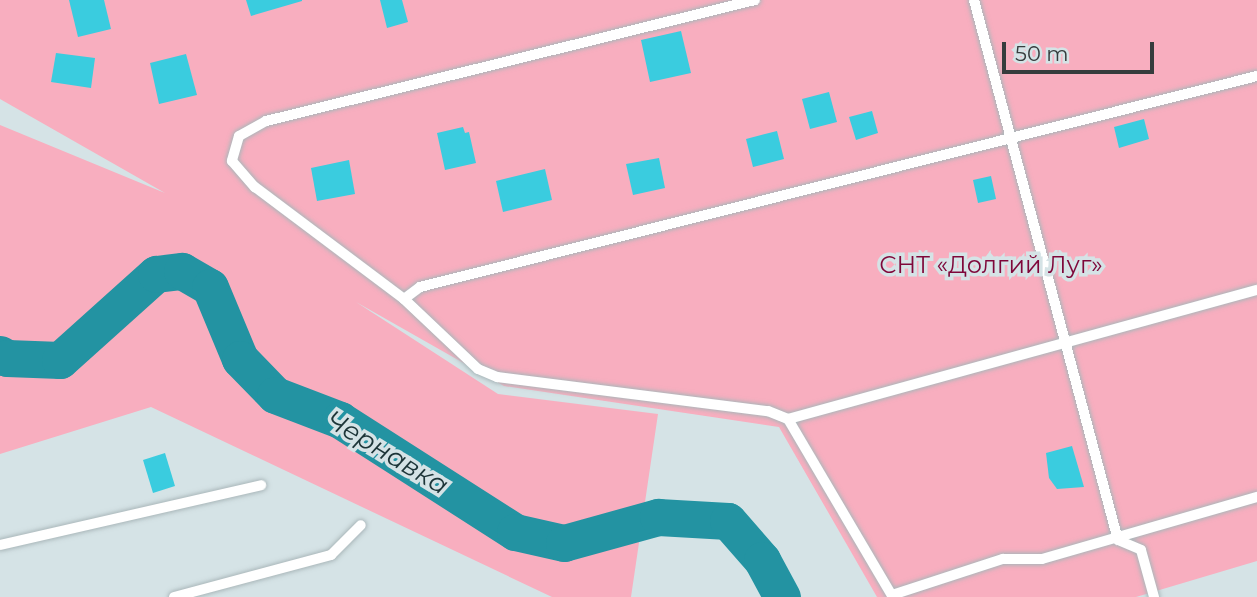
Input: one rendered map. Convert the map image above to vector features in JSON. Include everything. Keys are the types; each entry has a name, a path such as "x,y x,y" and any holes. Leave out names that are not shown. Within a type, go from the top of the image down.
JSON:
{"lane":[{"path":"755,0 266,121 239,136 232,161 255,187 404,299 478,369 498,377 768,411 788,419 1257,290"},
{"path":"974,0 1014,138 1118,540"},
{"path":"404,299 420,288 1257,76"},
{"path":"788,419 893,596 1003,559 1042,559 1118,540 1257,498"},
{"path":"0,545 261,485"},
{"path":"174,597 331,555 361,525"},
{"path":"1118,540 1141,550 1154,597"}],"green space":[{"name":"СНТ «Долгий Луг»","path":"0,0 1257,0 1257,561 1136,597 877,597 779,427 504,386 356,302 498,394 658,414 631,597 552,597 151,407 0,454 0,125 165,193 0,99"}],"building":[{"path":"69,0 104,0 111,29 78,37"},
{"path":"246,0 302,0 302,1 251,16"},
{"path":"380,0 402,0 408,22 387,28"},
{"path":"681,31 691,73 650,82 641,40"},
{"path":"56,53 95,58 91,88 51,82"},
{"path":"186,54 197,95 159,104 150,63"},
{"path":"829,92 837,122 810,129 802,99"},
{"path":"872,111 878,133 856,140 849,117"},
{"path":"1144,119 1149,139 1119,148 1114,127"},
{"path":"463,127 465,133 469,132 476,163 445,170 437,133"},
{"path":"777,131 784,159 753,167 746,139"},
{"path":"659,158 665,188 633,195 626,164"},
{"path":"349,160 355,194 317,201 311,168"},
{"path":"545,169 552,200 503,212 496,181"},
{"path":"991,176 996,199 978,203 973,180"},
{"path":"1072,446 1084,487 1057,489 1049,478 1046,453"},
{"path":"165,453 175,486 153,493 143,460"}],"waterway":[{"name":"Чернавка","path":"0,354 7,358 60,360 156,274 182,271 210,287 240,359 275,395 340,420 515,532 564,543 658,517 728,521 762,560 782,597"}]}
